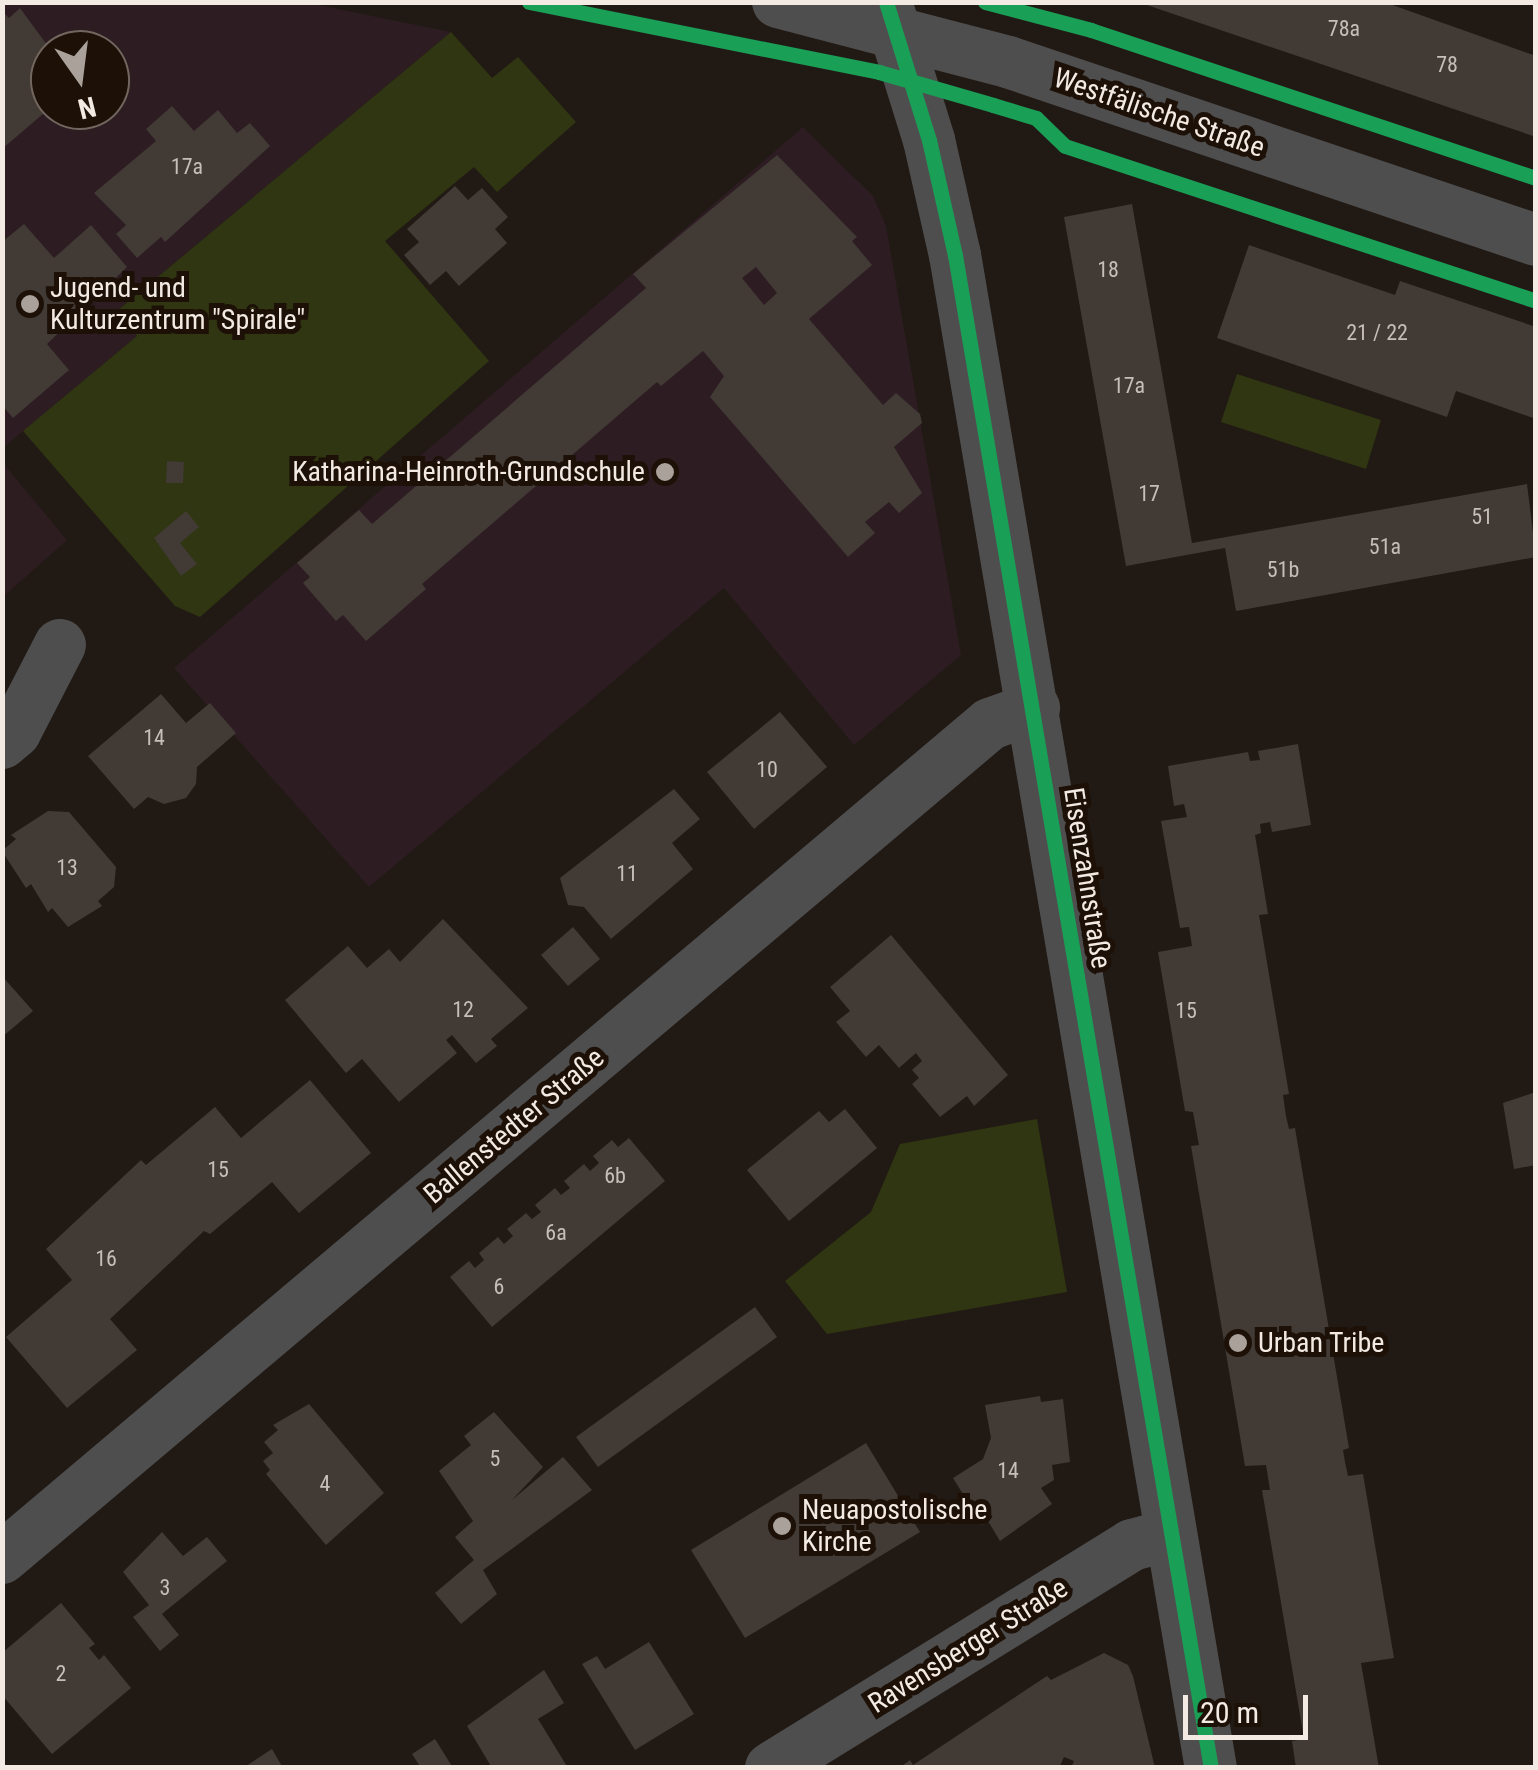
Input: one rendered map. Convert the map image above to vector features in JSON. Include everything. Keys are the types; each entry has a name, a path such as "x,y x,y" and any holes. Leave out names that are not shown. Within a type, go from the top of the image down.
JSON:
{"street":[{"name":"Westfälische Straße","path":"778,2 890,17 1008,62 1536,240"},
{"name":"Eisenzahnstraße","path":"890,17 956,255 1211,1768"},
{"path":"2,743 15,732 60,645"},
{"name":"Ballenstedter Straße","path":"2,1558 990,724 1034,708"},
{"name":"Ravensberger Straße","path":"771,1768 1132,1545 1170,1535"}],"shaded area":[{"path":"3,3 308,3 451,32 117,311 137,336 3,448"},
{"name":"Katharina-Heinroth-Grundschule","path":"803,127 873,196 886,226 961,655 854,745 724,588 369,887 174,668"},
{"path":"3,463 67,540 2,597"}],"green space":[{"path":"451,32 492,78 518,57 576,122 497,192 474,167 385,241 489,361 200,617 175,606 23,431 137,336 117,311"},
{"path":"1237,374 1381,420 1366,469 1221,422"},
{"path":"1037,1119 1067,1292 827,1334 785,1281 871,1212 900,1144"}],"building":[{"path":"1384,2 1536,56 1536,137 1141,3"},
{"path":"20,8 36,30 30,30 30,125 2,149 2,11 9,18"},
{"path":"172,106 194,131 218,110 237,133 250,123 270,146 165,242 161,237 137,258 116,234 126,225 94,193 156,141 146,129"},
{"path":"777,155 857,237 852,241 872,265 809,319 883,405 896,393 920,414 922,423 894,447 922,493 899,513 889,502 865,522 875,533 848,557 710,397 724,376 703,351 661,386 657,382 422,584 426,589 366,641 343,615 336,621 303,583 310,577 297,563 359,510 372,524 646,288 633,274","holes":["756,267 777,293 764,305 742,278"]},
{"path":"455,186 468,200 482,188 508,217 495,229 507,243 459,286 446,271 430,285 404,255 419,242 407,229"},
{"path":"1132,204 1192,543 1527,484 1536,557 1236,611 1225,548 1126,566 1064,217"},
{"path":"24,224 54,258 91,225 127,267 47,344 69,370 13,418 2,405 2,242"},
{"path":"1249,245 1395,295 1400,281 1536,327 1536,419 1456,391 1447,417 1217,338"},
{"path":"167,461 184,462 183,483 166,483"},
{"path":"186,511 199,527 180,543 197,564 181,576 154,538"},
{"path":"161,694 186,723 210,703 236,733 197,767 196,784 186,798 164,804 148,797 134,809 88,756"},
{"path":"780,712 827,767 754,829 707,772"},
{"path":"1298,744 1311,825 1272,832 1270,822 1260,824 1261,833 1255,835 1268,914 1259,915 1289,1094 1283,1095 1286,1116 1289,1129 1295,1128 1349,1448 1343,1450 1345,1462 1348,1476 1363,1474 1394,1658 1361,1663 1379,1768 1296,1768 1292,1741 1304,1739 1262,1490 1270,1490 1266,1465 1245,1466 1191,1146 1199,1145 1193,1112 1185,1111 1158,952 1192,946 1189,927 1180,928 1161,821 1187,817 1184,804 1174,806 1168,766 1248,752 1250,761 1260,760 1258,751"},
{"path":"674,789 700,819 672,843 693,869 611,939 584,907 568,905 560,878"},
{"path":"48,811 69,812 116,867 114,887 98,901 102,906 68,927 52,908 48,912 31,884 26,888 2,851 16,839 11,835"},
{"path":"443,919 528,1008 491,1039 497,1046 476,1063 452,1035 446,1040 457,1053 399,1102 362,1059 346,1073 285,1000 348,946 367,968 389,949 400,962"},
{"path":"573,927 600,959 568,986 541,955"},
{"path":"891,935 1008,1075 974,1106 967,1096 940,1117 912,1084 919,1078 912,1070 922,1061 916,1053 899,1068 879,1045 866,1057 836,1022 850,1011 830,987"},
{"path":"2,976 33,1011 2,1037"},
{"path":"310,1080 371,1153 299,1213 272,1182 210,1234 204,1231 110,1319 137,1350 67,1408 6,1337 72,1280 46,1249 141,1160 146,1165 215,1107 241,1138"},
{"path":"1536,1092 1536,1165 1514,1169 1503,1103"},
{"path":"845,1109 877,1148 789,1221 747,1170 819,1111 829,1122"},
{"path":"629,1138 665,1181 492,1327 450,1277 469,1261 475,1268 484,1260 479,1253 498,1237 504,1244 513,1236 507,1229 526,1213 532,1219 541,1212 535,1205 555,1188 561,1195 570,1188 564,1181 584,1164 590,1171 599,1163 593,1156 612,1140 618,1147"},
{"path":"755,1307 777,1337 598,1467 576,1437"},
{"path":"1040,1396 1041,1402 1063,1399 1070,1462 1052,1465 1054,1480 1041,1488 1052,1504 1000,1541 988,1521 982,1525 953,1478 983,1459 991,1438 985,1405"},
{"path":"309,1404 384,1493 326,1545 266,1474 270,1470 263,1461 273,1453 264,1442 278,1430 273,1425"},
{"path":"494,1412 543,1467 512,1500 563,1457 592,1490 483,1570 497,1594 461,1624 435,1593 474,1560 455,1537 473,1521 439,1471 471,1445 464,1436"},
{"path":"866,1443 920,1532 745,1638 691,1550"},
{"path":"162,1532 183,1556 207,1537 227,1561 162,1614 179,1635 160,1651 133,1617 149,1605 123,1572"},
{"path":"61,1603 95,1644 89,1648 99,1660 104,1655 131,1688 52,1754 2,1695 2,1653"},
{"path":"649,1642 694,1714 635,1750 582,1664 597,1656 605,1669"},
{"path":"1104,1653 1128,1665 1133,1676 1155,1768 1071,1768 1074,1761 1064,1757 1059,1768 899,1768 910,1760 913,1765 1047,1676 1051,1680"},
{"path":"544,1670 564,1703 538,1719 568,1768 492,1768 467,1726"},
{"path":"435,1739 453,1768 421,1768 412,1754"},
{"path":"272,1749 283,1768 243,1768"}],"cycle path":[{"path":"529,2 879,72 993,105 1036,118 1065,146 1536,301"},
{"path":"886,2 929,140 955,255 1211,1768"},
{"path":"985,2 1091,30 1536,178"}],"place":[{"name":"Jugend- und Kulturzentrum \"Spirale\"","path":"30,304"},
{"name":"Katharina-Heinroth-Grundschule","path":"665,472"},
{"name":"Urban Tribe","path":"1238,1343"},
{"name":"Neuapostolische Kirche","path":"782,1526"}]}
